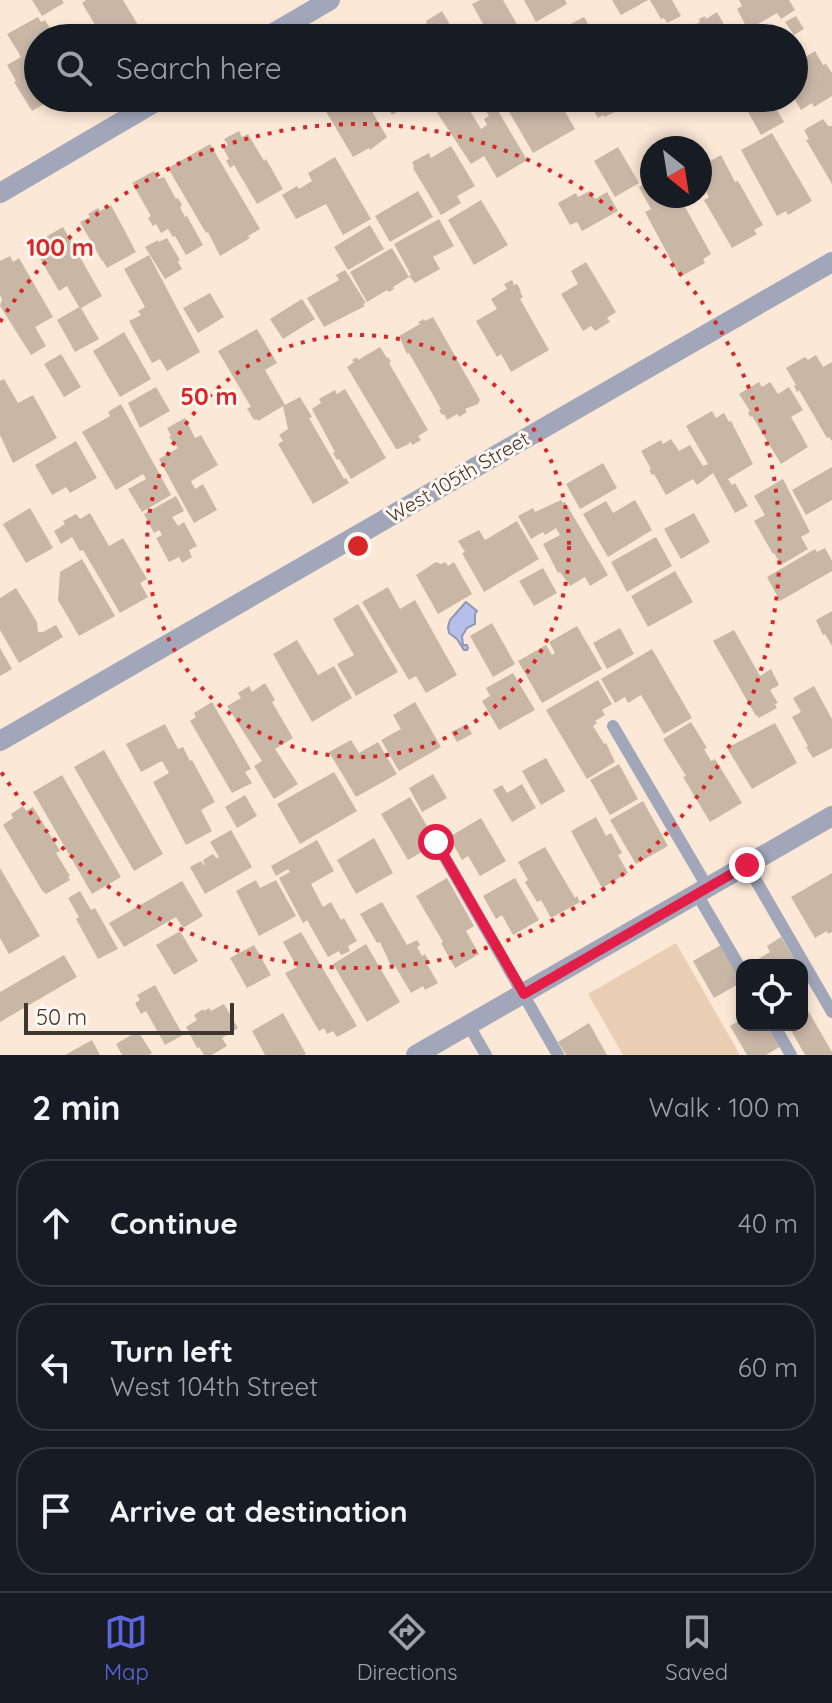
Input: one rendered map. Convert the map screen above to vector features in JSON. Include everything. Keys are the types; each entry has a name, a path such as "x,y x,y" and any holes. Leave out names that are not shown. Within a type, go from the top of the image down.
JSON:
{"street":[{"path":"289,24 330,0"},
{"path":"0,193 138,112"},
{"name":"West 105th Street","path":"0,741 832,262"},
{"path":"416,1055 832,816"}],"lane":[{"path":"613,726 736,959"},
{"path":"436,842 558,1055"},
{"path":"747,865 832,1012"},
{"path":"468,1024 486,1055"},
{"path":"777,1031 791,1055"}],"shaded area":[{"path":"676,943 740,1055 623,1055 588,994"}],"water":[{"path":"466,602 477,611 475,624 467,628 462,636 463,645 468,648 464,650 449,633 448,627 450,620"}],"building":[{"path":"32,0 62,0 64,3 42,16"},
{"path":"86,0 123,0 137,24 95,24 82,3"},
{"path":"480,0 503,0 517,24 483,24 472,4"},
{"path":"524,0 565,0 567,4 536,22"},
{"path":"612,0 648,0 621,15"},
{"path":"650,0 672,0 681,16 667,23 664,18 661,19"},
{"path":"739,0 789,0 795,10 781,19 777,13 758,24 745,24 737,9 742,6"},
{"path":"442,11 450,24 425,24"},
{"path":"717,12 724,24 696,24 699,19 705,16 706,19"},
{"path":"796,16 801,24 786,24 785,22"},
{"path":"38,17 47,24 25,24"},
{"path":"584,17 588,24 571,24"},
{"path":"24,25 24,98 7,65 21,57 7,34"},
{"path":"815,51 832,73 832,96 814,107 812,103 808,106 808,55"},
{"path":"326,112 372,112 387,137 370,150 353,157"},
{"path":"437,112 471,112 481,129 487,125 484,119 489,116 487,112 499,112 527,160 497,178 484,156 471,164"},
{"path":"509,112 565,112 575,129 533,153"},
{"path":"595,112 614,112 605,117 598,118"},
{"path":"748,112 778,112 784,122 761,135"},
{"path":"823,119 828,126 832,126 832,184 806,140 809,139 804,130"},
{"path":"239,131 242,137 248,134 283,189 257,204 234,165 230,168 223,148 228,145 224,139"},
{"path":"772,133 812,201 788,215 786,211 777,216 741,150"},
{"path":"210,144 260,229 220,256 168,168"},
{"path":"451,146 475,186 457,196 461,203 441,215 412,162 429,153 431,158"},
{"path":"618,147 639,183 615,197 594,161"},
{"path":"721,155 763,225 754,230 757,234 732,248 709,208 712,208 712,160"},
{"path":"335,157 371,219 343,235 326,204 296,219 282,195 312,181 308,173"},
{"path":"154,171 158,179 164,177 178,198 185,217 203,245 186,255 168,229 161,233 156,224 153,226 148,218 151,216 132,183"},
{"path":"418,191 433,217 390,242 375,216"},
{"path":"590,191 595,199 607,192 618,211 582,231 577,222 570,225 558,203 576,193 578,197"},
{"path":"481,200 508,245 474,265 448,220"},
{"path":"111,205 136,252 107,268 80,222 98,208 100,211"},
{"path":"686,208 711,254 703,259 705,263 680,277 645,212"},
{"path":"439,219 454,246 433,257 440,269 415,283 394,244"},
{"path":"370,225 384,249 348,270 334,247"},
{"path":"63,227 102,296 81,308 99,339 75,352 57,320 79,307 67,286 59,291 32,245"},
{"path":"167,238 182,269 165,279 145,247"},
{"path":"392,248 409,277 389,292 387,290 367,302 350,272"},
{"path":"149,255 200,352 167,371 160,359 152,363 129,321 141,315 138,311 145,307 124,269"},
{"path":"10,256 13,262 19,258 53,317 35,327 46,346 31,355 0,306 0,261"},
{"path":"586,262 616,312 607,318 610,322 595,331 591,326 583,331 561,294 578,284 571,271"},
{"path":"345,270 365,306 324,327 307,298 339,280 336,275"},
{"path":"512,280 521,291 523,297 520,299 549,350 511,372 501,354 497,357 476,321 497,309 491,299 507,289 504,284"},
{"path":"210,293 224,317 198,333 183,308"},
{"path":"302,299 315,319 283,339 270,319"},
{"path":"433,317 480,400 478,404 465,409 467,412 459,417 457,414 447,420 399,336 420,324 418,322"},
{"path":"257,329 277,363 265,370 285,405 258,421 254,420 247,408 251,407 218,351"},
{"path":"124,332 151,379 120,397 93,351"},
{"path":"380,347 428,430 418,436 421,440 412,445 410,441 398,449 347,367 354,362 352,360 357,357 358,360"},
{"path":"61,354 81,387 64,397 44,364"},
{"path":"816,355 823,367 832,362 832,441 827,438 799,390 797,392 786,368 805,357 808,360"},
{"path":"4,379 18,403 33,395 57,438 13,463 0,435 0,381"},
{"path":"759,382 762,387 770,382 778,394 789,387 803,410 791,417 808,447 781,464 750,417 750,411 739,394"},
{"path":"156,387 170,411 140,428 128,403"},
{"path":"345,389 386,458 351,479 333,453 312,409 321,403 319,399 335,390 337,394"},
{"path":"300,397 312,417 309,418 349,483 313,504 278,444 283,441 279,435 288,429 283,406"},
{"path":"121,404 171,495 142,512 128,489 146,479 143,474 116,490 82,432 110,416 108,412"},
{"path":"712,411 716,418 724,413 731,421 753,464 728,479 732,485 735,483 748,506 735,513 713,473 697,485 693,479 666,495 649,470 641,451 661,440 663,444 671,439 679,451 690,445 703,466 708,464 686,426"},
{"path":"185,418 195,438 201,435 218,465 191,481 195,489 203,484 217,510 194,523 159,459 178,448 169,437 167,428"},
{"path":"76,441 97,478 70,493 66,487 52,495 35,465"},
{"path":"603,463 617,488 580,509 566,484"},
{"path":"832,467 832,500 806,515 792,490"},
{"path":"783,479 810,532 801,537 808,549 781,565 754,521 765,515 754,496"},
{"path":"176,496 184,511 172,517 178,526 184,522 197,546 189,550 192,557 182,563 179,557 169,562 156,538 162,535 159,530 154,533 144,514"},
{"path":"561,500 608,575 590,586 585,577 570,586 558,573 543,544 560,535 556,528 531,539 518,516"},
{"path":"635,500 652,530 608,557 583,514 606,501 613,513"},
{"path":"30,508 53,548 26,563 3,524"},
{"path":"90,513 109,546 123,538 147,579 140,583 148,597 120,613 83,550 80,551 72,537 61,544 54,531 65,524 63,521 76,514 80,519"},
{"path":"694,513 710,542 681,559 664,529"},
{"path":"517,521 539,559 484,592 458,541 479,530 485,540"},
{"path":"656,537 672,566 627,592 611,562"},
{"path":"825,548 832,561 832,571 780,601 767,577 815,549 817,552"},
{"path":"82,559 115,616 79,636 58,600 60,572"},
{"path":"436,562 445,562 448,566 454,562 472,594 438,614 416,575"},
{"path":"543,568 557,593 534,606 519,581"},
{"path":"675,571 693,602 648,627 631,596"},
{"path":"388,587 400,609 415,600 457,675 426,693 416,676 409,680 362,602"},
{"path":"16,588 37,622 38,632 56,625 63,637 19,663 0,630 0,598"},
{"path":"358,604 398,672 356,696 337,664 354,655 333,619"},
{"path":"832,611 832,646 816,620"},
{"path":"492,623 515,664 493,677 470,636"},
{"path":"577,626 602,669 542,703 518,661 546,645 552,655 555,653 549,642"},
{"path":"620,628 634,654 607,669 593,643"},
{"path":"734,630 760,676 771,669 779,685 770,690 778,703 775,704 777,708 759,718 713,641"},
{"path":"297,640 318,675 334,666 352,698 312,722 273,654"},
{"path":"0,648 12,669 0,676"},
{"path":"652,649 692,718 664,734 641,695 628,703 625,697 615,703 601,679"},
{"path":"513,673 535,710 499,730 482,701 490,696 486,688"},
{"path":"598,680 612,704 602,710 605,715 593,726 615,762 587,779 546,710"},
{"path":"265,683 293,738 275,749 298,784 274,799 254,766 262,761 227,706 241,698 238,693 249,686 252,692"},
{"path":"814,686 832,719 832,748 813,758 792,717 801,712 793,698"},
{"path":"212,702 251,769 245,772 252,783 232,793 190,721 196,717 194,713"},
{"path":"415,702 441,747 399,771 381,740 401,729 393,715"},
{"path":"691,722 711,761 715,759 742,803 710,822 663,739"},
{"path":"775,723 797,763 752,789 727,748"},
{"path":"165,724 178,749 183,747 192,760 215,802 201,810 212,831 186,845 153,782 169,773 162,761 141,772 126,744"},
{"path":"467,724 472,734 457,742 451,732"},
{"path":"351,740 359,753 378,742 397,774 356,797 329,752"},
{"path":"104,750 163,854 134,871 74,767"},
{"path":"546,758 565,791 541,805 522,771"},
{"path":"619,764 638,799 610,815 590,780"},
{"path":"334,772 357,811 300,844 277,804"},
{"path":"433,774 447,798 422,812 409,788"},
{"path":"62,775 121,877 92,894 33,792"},
{"path":"522,784 536,808 512,822 493,790 502,785 507,793"},
{"path":"245,795 257,816 237,828 225,807"},
{"path":"410,797 437,843 408,860 381,814"},
{"path":"643,801 668,846 636,864 610,820"},
{"path":"23,806 26,811 33,807 60,851 56,853 70,876 70,880 46,894 3,825 13,818 11,814"},
{"path":"596,817 606,836 611,833 628,873 602,888 571,831"},
{"path":"481,818 506,861 480,876 468,856 462,860 449,837"},
{"path":"231,830 252,867 205,894 190,867 201,861 205,865 203,860 213,854 219,857 210,842"},
{"path":"374,838 393,873 356,894 337,860"},
{"path":"317,840 334,871 311,884 323,907 331,902 357,941 348,946 350,951 341,955 339,951 328,957 307,920 303,923 279,878 290,872 288,869 276,876 271,866"},
{"path":"545,847 580,902 551,918 541,900 537,902 525,882 528,880 518,862"},
{"path":"0,868 40,936 9,954 0,938"},
{"path":"832,873 832,932 828,934 827,931 815,938 791,897"},
{"path":"447,878 474,926 466,931 479,954 455,968 416,896"},
{"path":"515,878 539,920 513,935 502,915 496,919 483,896"},
{"path":"256,880 260,888 276,880 296,916 259,936 236,891"},
{"path":"182,881 203,916 183,928 176,917 124,947 109,923"},
{"path":"80,891 91,910 95,908 118,949 98,959 68,898"},
{"path":"382,902 407,945 417,940 420,945 417,947 422,956 425,954 438,983 411,993 395,966 392,968 380,942 377,943 360,914"},
{"path":"180,931 198,961 174,975 156,945"},
{"path":"301,932 357,1026 337,1037 333,1031 327,1034 324,1028 319,1031 285,973 297,967 283,942"},
{"path":"781,937 794,959 758,959 770,952 767,946"},
{"path":"366,944 400,1002 367,1022 333,964"},
{"path":"254,945 271,975 247,988 230,958"},
{"path":"721,945 736,971 736,985 714,998 693,961"},
{"path":"64,955 77,977 0,1022 0,992"},
{"path":"155,985 183,1035 165,1045 146,1011 141,1014 135,1003 140,1000 137,995"},
{"path":"224,1004 238,1028 222,1038 227,1046 212,1055 204,1055 186,1027 197,1020 194,1015 203,1009 209,1008 211,1011"},
{"path":"808,1010 832,1055 805,1055 791,1031 808,1031"},
{"path":"283,1013 306,1054 265,1055 252,1031"},
{"path":"736,1022 736,1031 772,1031 781,1046 766,1055 747,1055 730,1026"},
{"path":"589,1023 607,1055 566,1055 558,1042"},
{"path":"138,1031 152,1053 122,1055 116,1044"},
{"path":"92,1040 100,1055 65,1055"}],"route":[{"path":"436,842 524,994 747,865"}]}
